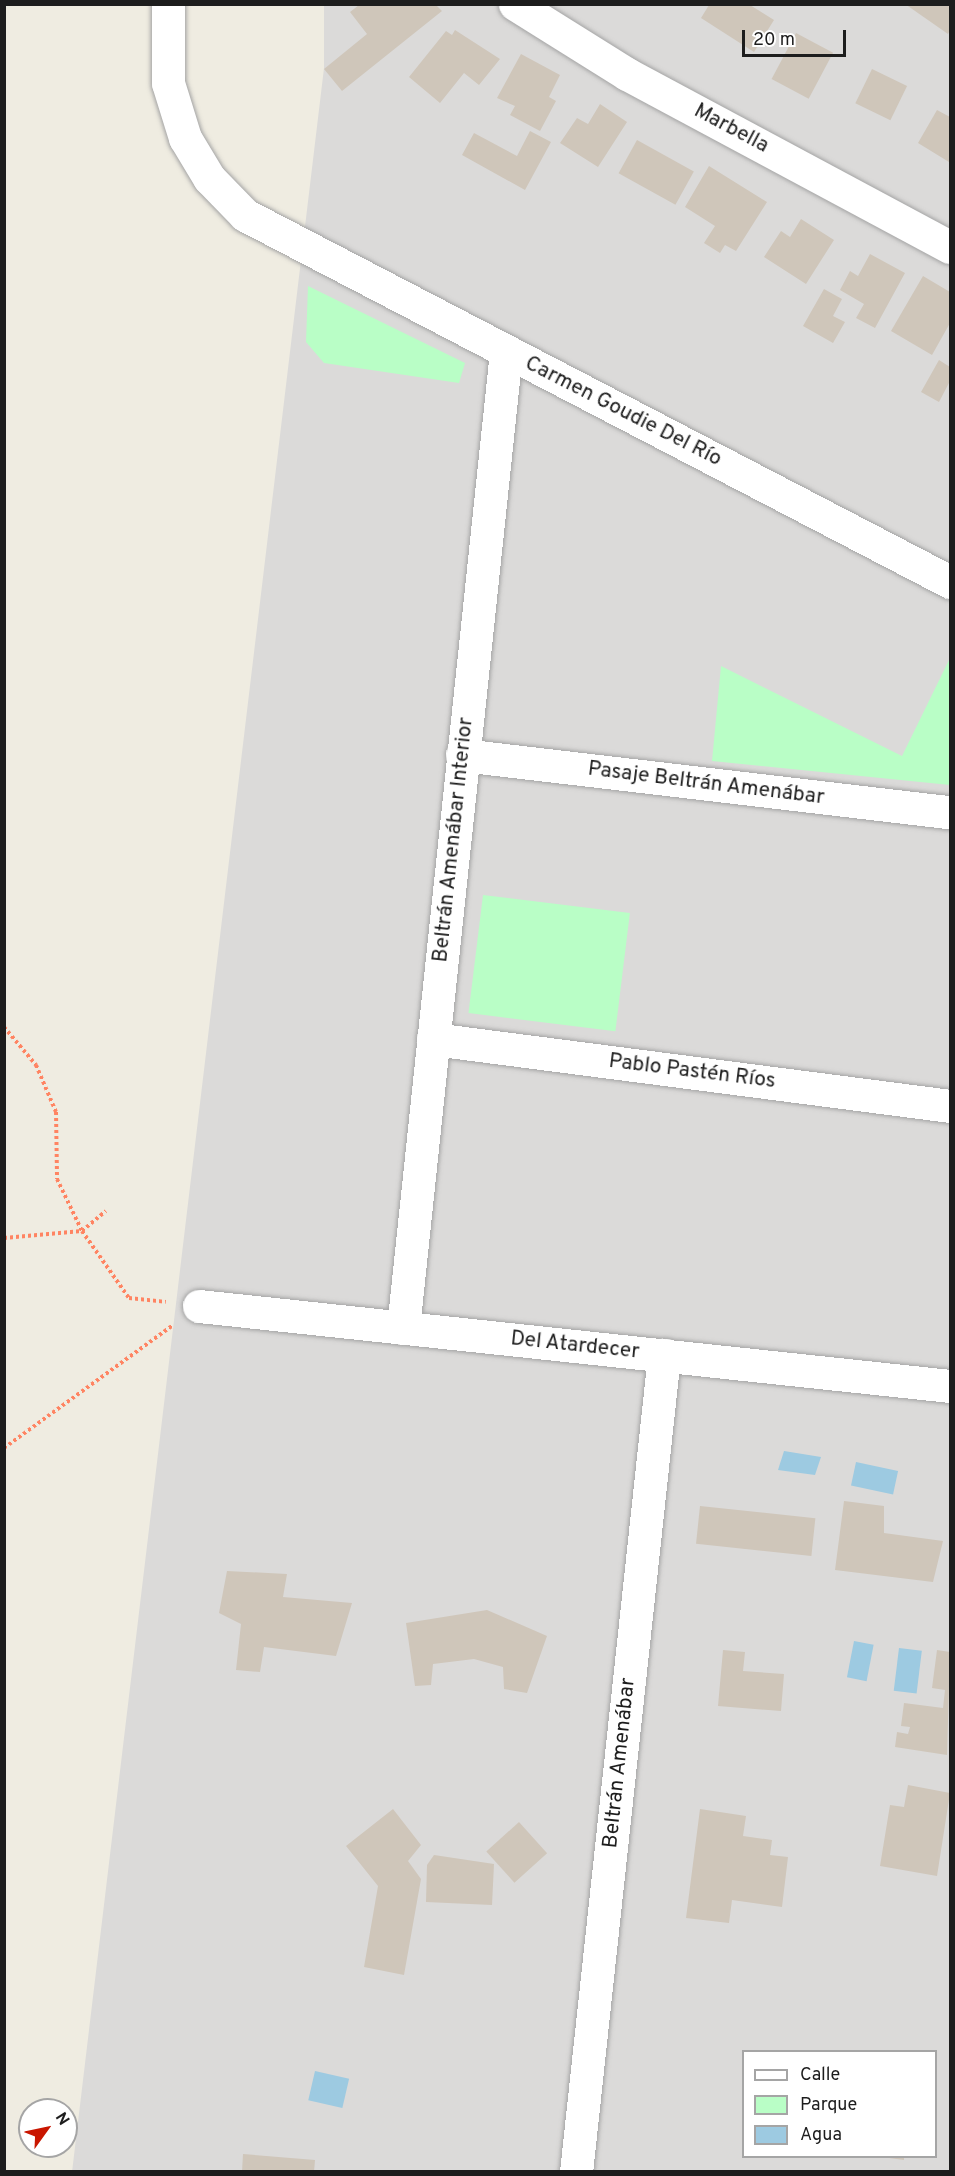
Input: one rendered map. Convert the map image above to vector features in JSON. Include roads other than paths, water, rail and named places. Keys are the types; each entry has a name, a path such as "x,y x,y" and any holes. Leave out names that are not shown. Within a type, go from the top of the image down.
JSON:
{"street":[{"name":"Carmen Goudie Del Río","path":"168,4 168,83 185,138 209,178 245,215 951,582"},
{"name":"Marbella","path":"515,4 627,74 951,247"},
{"name":"Beltrán Amenábar Interior","path":"402,1328 506,352"},
{"name":"Pasaje Beltrán Amenábar","path":"462,755 951,812"},
{"name":"Pablo Pastén Ríos","path":"433,1039 951,1106"},
{"name":"Del Atardecer","path":"200,1306 951,1386"},
{"name":"Beltrán Amenábar","path":"576,2172 664,1355"}],"water":[{"path":"784,1451 821,1457 815,1475 778,1470"},
{"path":"856,1462 898,1471 893,1494 851,1485"},
{"path":"854,1641 874,1645 867,1681 847,1677"},
{"path":"899,1648 922,1651 917,1693 894,1691"},
{"path":"315,2071 349,2079 342,2108 308,2100"}]}
